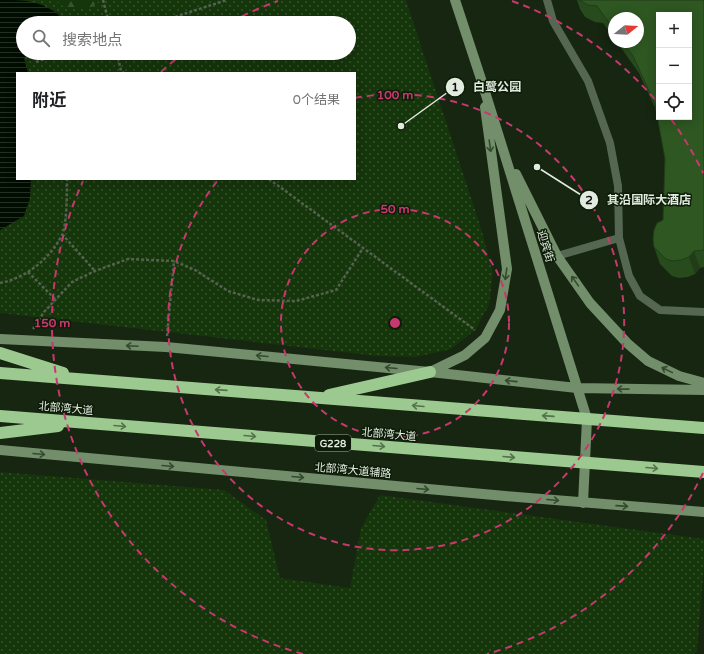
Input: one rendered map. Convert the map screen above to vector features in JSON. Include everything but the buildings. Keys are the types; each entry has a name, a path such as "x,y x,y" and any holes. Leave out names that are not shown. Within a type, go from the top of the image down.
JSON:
{"highway":[{"path":"0,353 84,380"},
{"path":"316,398 430,372"},
{"path":"0,373 704,428"},
{"name":"北部湾大道","path":"0,416 704,472"},
{"path":"0,434 81,422"}],"main road":[{"name":"迎宾街","path":"455,0 502,145 587,419 583,503"},
{"path":"430,372 465,354 485,338 500,310 507,268 481,79"},
{"path":"502,145 557,256 590,303 627,343 648,361 679,376 704,383"},
{"path":"0,338 166,347 430,372 577,388 704,390"},
{"name":"北部湾大道辅路","path":"0,450 583,503 704,512"}],"lane":[{"path":"548,0 553,21 588,81 610,143 618,186 619,238 629,276 640,296 660,310 704,312"},
{"path":"557,256 619,238"}],"path":[{"path":"103,0 107,16"},
{"path":"178,16 227,0"},
{"path":"36,62 42,60"},
{"path":"119,60 122,72"},
{"path":"0,283 28,272 46,257 62,234 66,210 68,180"},
{"path":"270,180 475,330"},
{"path":"62,234 95,271"},
{"path":"26,340 44,312 72,282 95,271 128,259 174,261 195,270 228,291 258,300 296,301 336,290 364,248"},
{"path":"166,347 174,261"},
{"path":"28,272 55,299"}],"green space":[{"path":"0,0 406,0 480,225 493,272 489,305 475,330 451,349 416,357 378,356 0,313"},
{"path":"55,0 100,0 91,8 64,7"},
{"path":"0,472 224,490 266,520 280,578 350,588 361,528 380,495 704,539 704,563 697,652 693,654 0,654"}],"shaded area":[{"path":"0,0 17,0 45,6 59,16 16,16 16,60 24,60 28,72 16,72 16,180 31,180 30,198 24,216 0,230"}],"place":[{"name":"白鹭公园","path":"401,126"},
{"name":"其沿国际大酒店","path":"537,167"}]}
